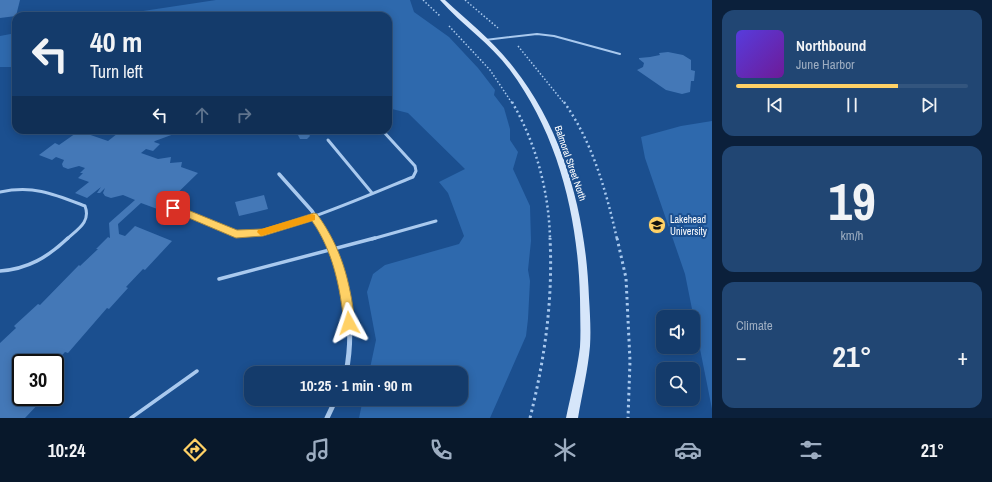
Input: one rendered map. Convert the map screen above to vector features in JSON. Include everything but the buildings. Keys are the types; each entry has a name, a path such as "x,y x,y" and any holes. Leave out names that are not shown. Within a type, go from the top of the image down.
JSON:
{"main road":[{"name":"Balmoral Street North","path":"442,0 485,40 512,69 530,96 549,130 571,191 580,234 585,286 584,352 572,418"}],"street":[{"path":"279,174 314,216 327,236 333,250 346,294 349,313 350,352 347,366"},
{"path":"327,418 333,406"}],"lane":[{"path":"485,40 537,34 554,36 620,54"},
{"path":"173,208 236,234 263,232 314,216 413,177 416,171 415,166 386,134"},
{"path":"328,140 372,193"},
{"path":"0,192 24,188 37,188 85,206 88,214 86,221 38,264 22,269 0,271"},
{"path":"219,279 333,250 436,221"},
{"path":"131,418 197,371"}],"path":[{"path":"423,0 476,52 506,91 523,121 542,176 552,244 549,317 537,393 530,418"}],"shaded area":[{"path":"216,0 410,0 414,12 449,37 478,68 495,90 494,95 504,108 510,129 510,140 518,152 513,169 530,206 531,241 528,270 530,281 526,336 490,418 359,418 362,406 468,406 468,366 370,366 376,340 367,292 373,274 385,265 459,244 464,236 448,193 439,182 465,169 408,113 392,109 392,12 136,12"},
{"path":"12,34 12,67 0,67 0,36"},
{"path":"712,121 712,409 700,349 700,310 692,310 685,274 645,158 641,137 681,126"}],"slow traffic":[{"path":"261,232 312,217"}],"place":[{"name":"Lakehead University","path":"657,225"}],"route":[{"path":"173,208 236,234 263,232 314,216 327,236 336,258 346,294 349,323"}]}
